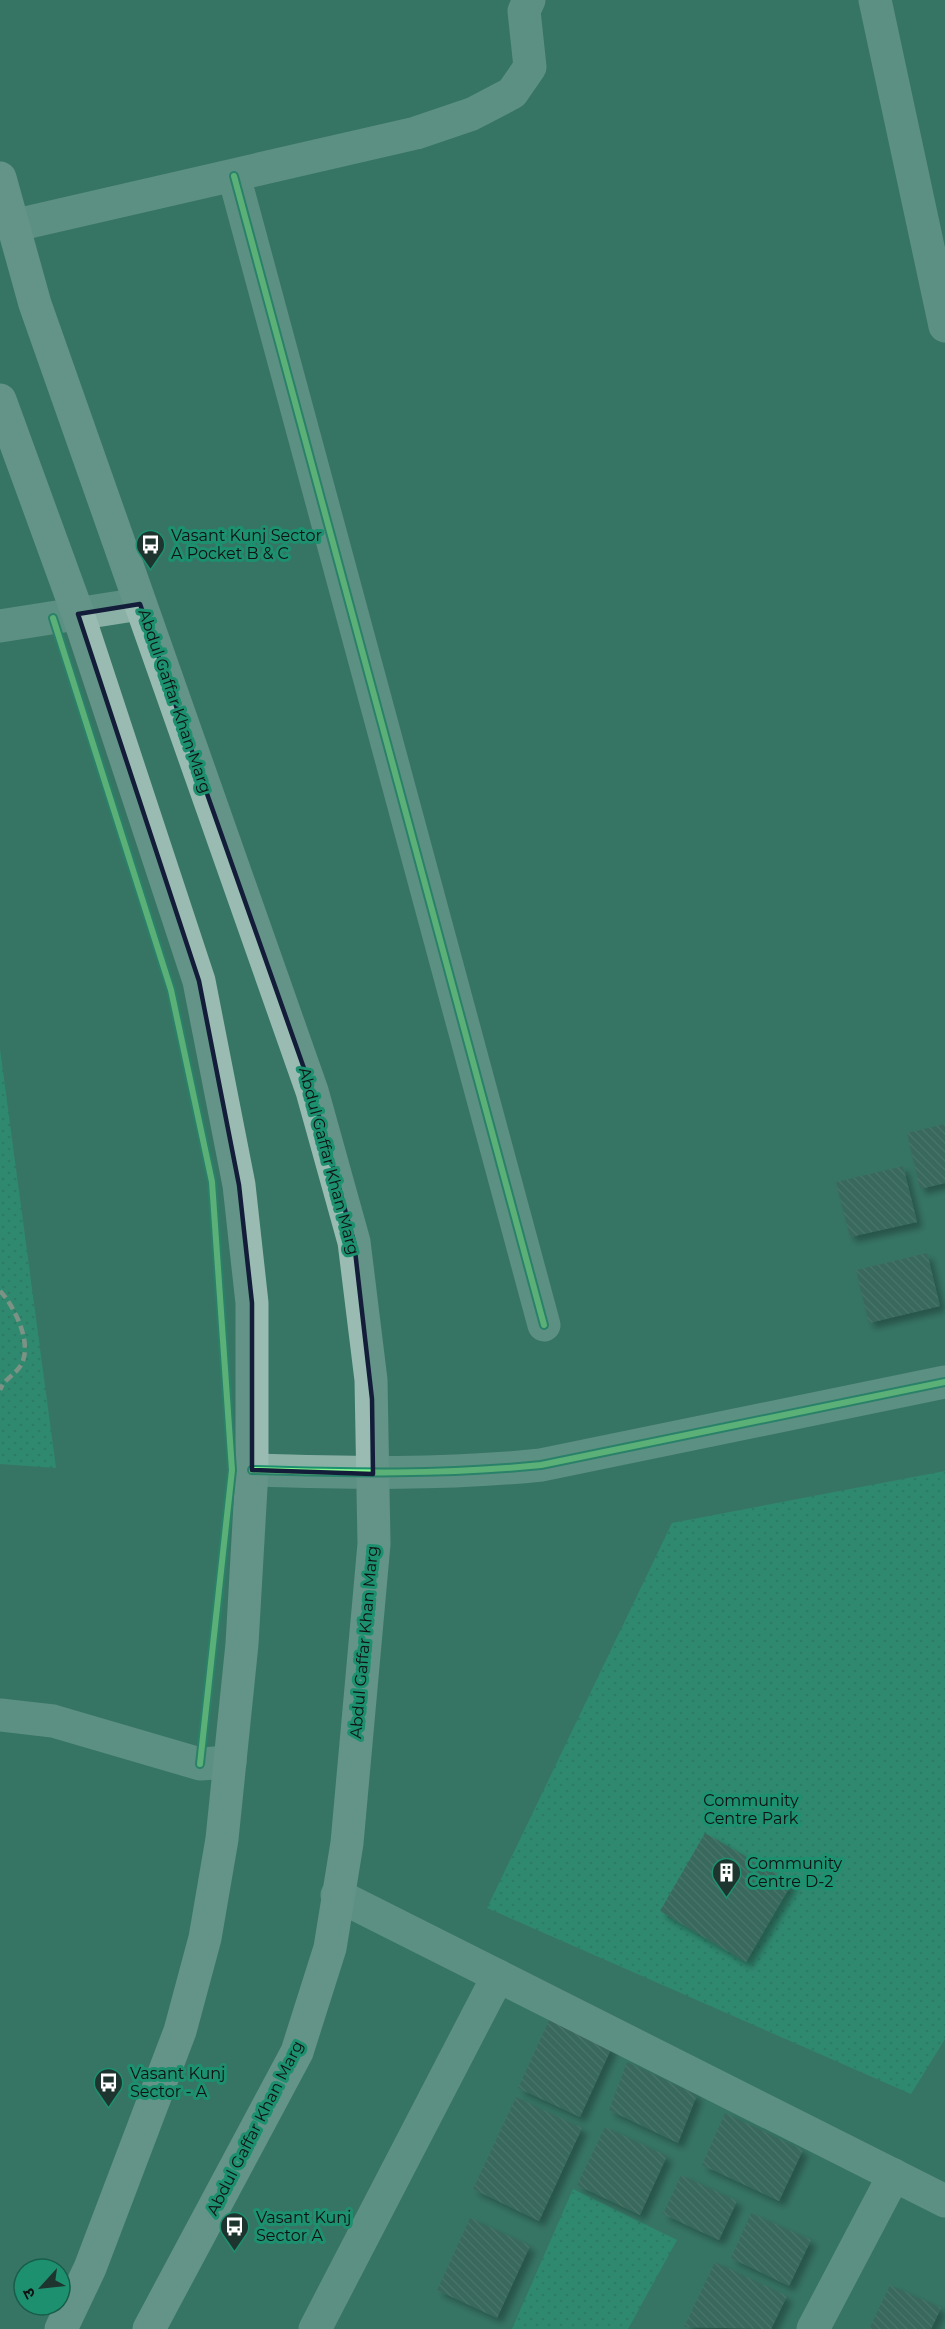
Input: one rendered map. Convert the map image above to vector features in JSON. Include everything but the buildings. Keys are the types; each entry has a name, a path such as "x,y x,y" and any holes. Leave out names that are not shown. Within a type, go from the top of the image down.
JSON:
{"main road":[{"name":"Abdul Gaffar Khan Marg","path":"0,178 35,304 312,1091 354,1242 371,1380 374,1544 347,1843 330,1948 297,2052 149,2329"},
{"path":"0,400 78,614 199,981 239,1185 252,1303 252,1470 242,1644 222,1839 205,1938 180,2031 90,2268 61,2329"}],"street":[{"path":"12,226 416,133 472,114 512,93 530,68 524,11 529,0"},
{"path":"875,0 945,326"},
{"path":"234,176 544,1325"},
{"path":"0,626 141,604"},
{"path":"252,1470 373,1474 482,1471 541,1465 945,1382"},
{"path":"0,1715 53,1721 200,1764 230,1762"},
{"path":"337,1895 945,2200"},
{"path":"315,2329 498,1976"},
{"path":"813,2329 894,2175"}],"highlighted area":[{"path":"140,604 312,1091 354,1242 372,1399 373,1474 252,1470 252,1303 239,1185 199,981 78,614"}],"green space":[{"path":"0,1049 56,1468 0,1464"},
{"name":"Community Centre Park","path":"945,1471 945,2039 911,2094 487,1908 672,1523"},
{"path":"573,2189 677,2240 628,2329 512,2329"}],"marked path":[{"path":"0,1291 21,1326 25,1347 21,1365 0,1390"}],"cycle path":[{"path":"234,176 544,1325"},
{"path":"53,618 171,990 212,1182 232,1470 200,1764"},
{"path":"252,1470 432,1472 541,1465 945,1382"}],"place":[{"name":"Vasant Kunj Sector A Pocket B & C","path":"150,570"},
{"name":"Community Centre D-2","path":"726,1898"},
{"name":"Vasant Kunj Sector - A","path":"109,2108"},
{"name":"Vasant Kunj Sector A","path":"235,2252"}]}
